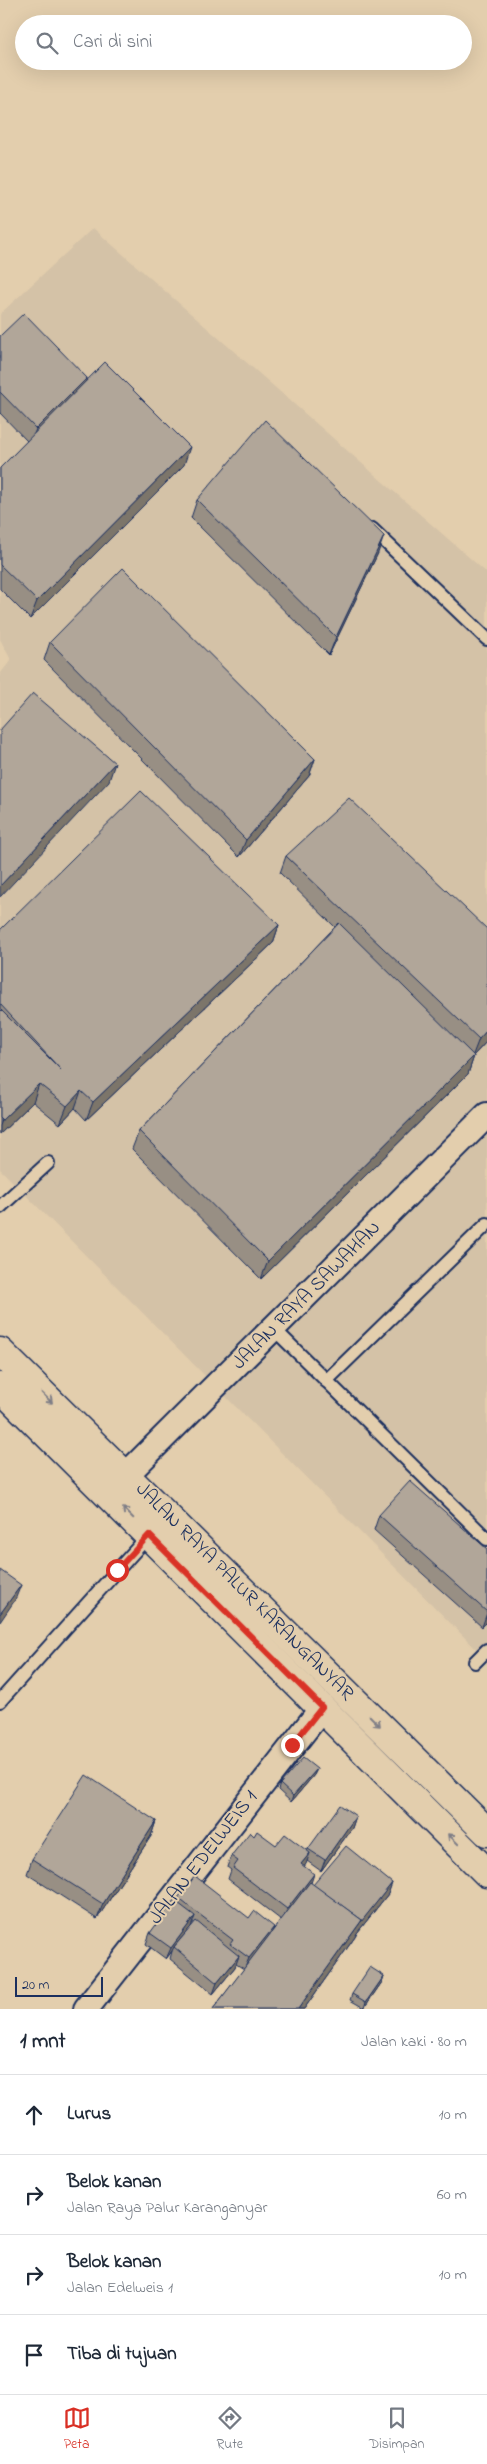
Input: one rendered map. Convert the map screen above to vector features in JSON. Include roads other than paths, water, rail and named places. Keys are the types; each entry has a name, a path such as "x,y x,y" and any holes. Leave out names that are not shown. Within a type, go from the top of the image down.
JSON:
{"main road":[{"name":"JALAN RAYA PALUR KARANGANYAR","path":"0,1352 8,1390 117,1484 167,1515 487,1832"},
{"name":"JALAN RAYA PALUR KARANGANYAR","path":"117,1484 140,1545 311,1722 487,1873"}],"street":[{"name":"JALAN RAYA SAWAHAN","path":"117,1484 487,1115"},
{"name":"JALAN EDELWEIS 1","path":"86,2009 311,1722"}],"lane":[{"path":"362,520 487,639"},
{"path":"0,1207 48,1163"},
{"path":"326,1381 487,1224"},
{"path":"274,1329 487,1539"},
{"path":"0,1701 167,1515"},
{"path":"475,1662 487,1650"}]}
